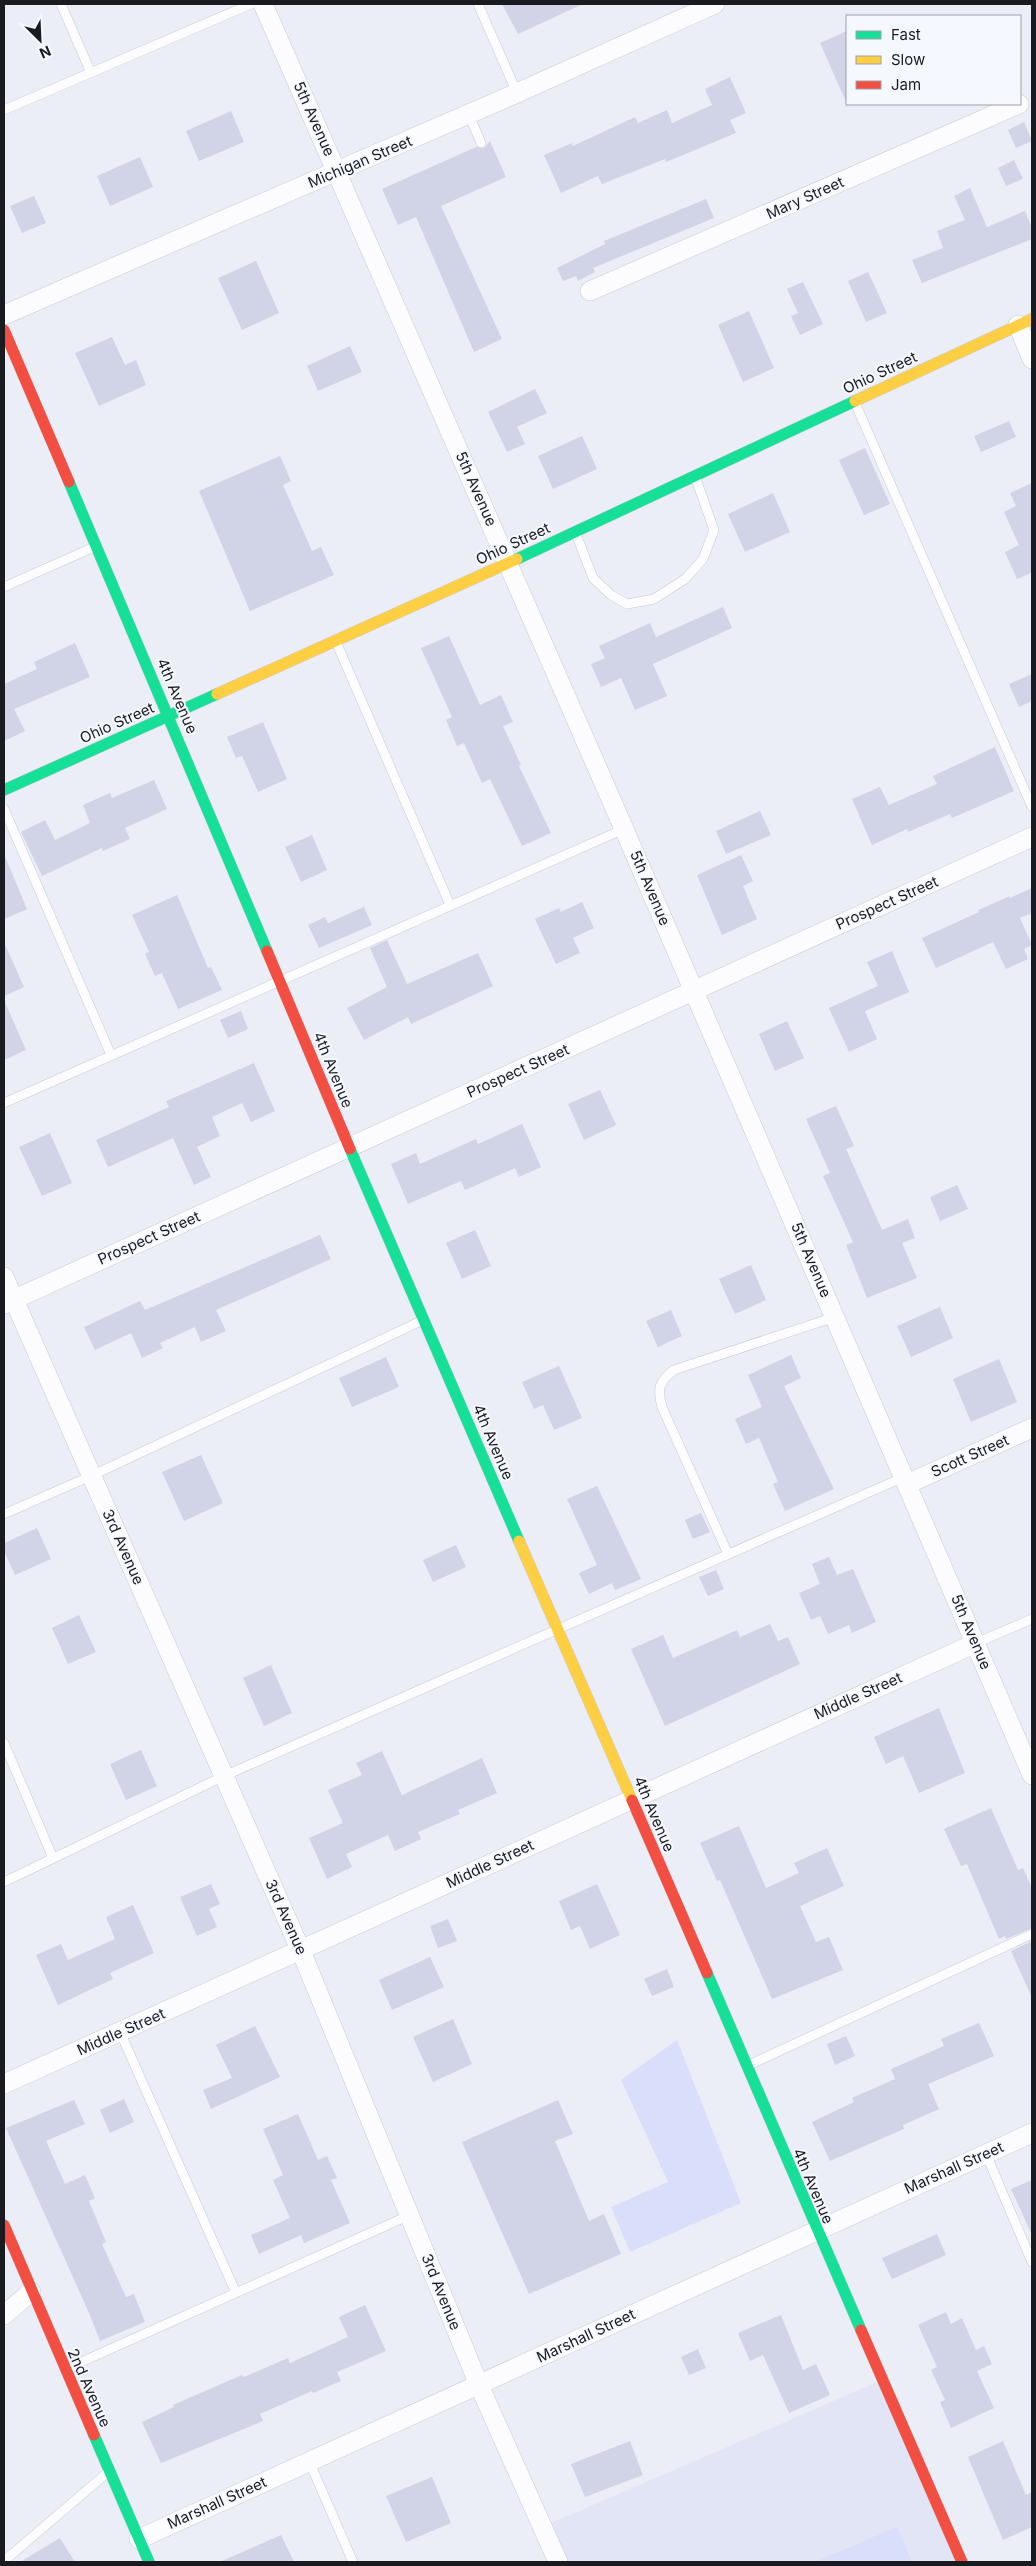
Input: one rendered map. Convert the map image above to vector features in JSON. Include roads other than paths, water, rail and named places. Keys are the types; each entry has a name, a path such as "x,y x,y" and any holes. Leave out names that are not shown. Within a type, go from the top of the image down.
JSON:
{"street":[{"name":"5th Avenue","path":"263,4 624,828 1032,1775"},
{"name":"Michigan Street","path":"4,315 469,115 715,4"},
{"name":"Mary Street","path":"590,292 1017,105"},
{"name":"Ohio Street","path":"4,790 508,563 1025,322"},
{"path":"1025,322 1032,359"},
{"name":"4th Avenue","path":"4,330 169,715 349,1148 816,2230 962,2562"},
{"name":"Prospect Street","path":"8,1302 1032,837"},
{"name":"3rd Avenue","path":"4,1277 8,1302 91,1476 301,1951 479,2384 558,2562"},
{"name":"Scott Street","path":"906,1480 1032,1428"},
{"name":"Middle Street","path":"4,2084 301,1951 976,1643"},
{"name":"Marshall Street","path":"139,2538 1032,2133"},
{"name":"2nd Avenue","path":"4,2225 31,2292 149,2562"},
{"path":"4,2315 31,2292"}],"lane":[{"path":"61,4 91,73"},
{"path":"4,110 251,4"},
{"path":"478,4 517,94"},
{"path":"469,115 482,143"},
{"path":"855,401 1032,808"},
{"path":"574,532 593,578 611,595 627,604 654,599 685,579 703,559 714,530 695,476"},
{"path":"4,587 96,546"},
{"path":"336,640 450,905"},
{"path":"4,809 111,1055"},
{"path":"4,1103 624,828"},
{"path":"728,1554 662,1407 659,1386 664,1377 674,1370 835,1317"},
{"path":"4,1514 91,1476 423,1320"},
{"path":"4,1882 224,1776 728,1554 906,1480"},
{"path":"976,1643 1032,1619"},
{"path":"4,1743 53,1858"},
{"path":"746,2066 1032,1934"},
{"path":"120,2032 236,2293"},
{"path":"986,2154 1032,2262"},
{"path":"65,2370 410,2215"},
{"path":"309,2461 353,2562"},
{"path":"4,2561 109,2471"}]}
